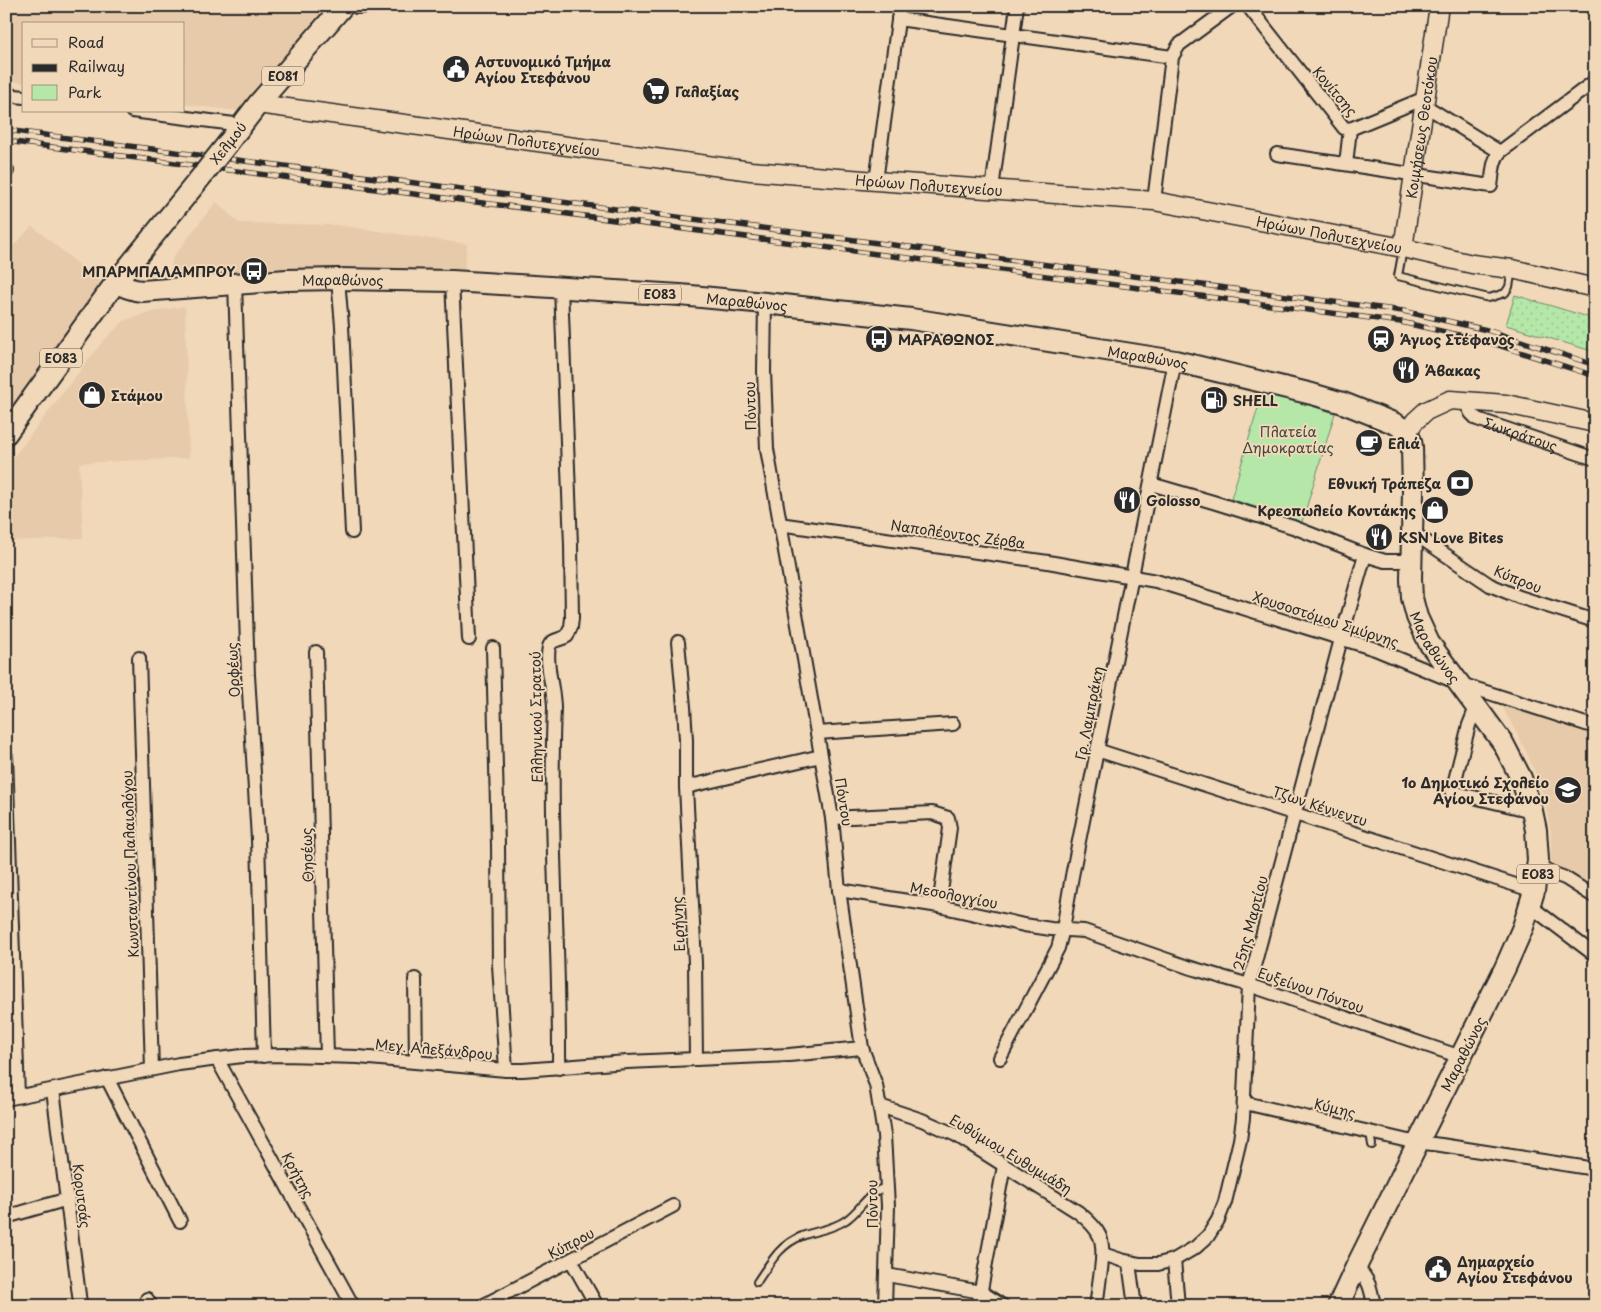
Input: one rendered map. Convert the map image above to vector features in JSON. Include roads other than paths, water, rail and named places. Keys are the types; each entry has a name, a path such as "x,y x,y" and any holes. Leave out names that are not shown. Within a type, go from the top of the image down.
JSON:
{"main road":[{"name":"Χελμού","path":"116,282 258,104 350,8"},
{"name":"Μαραθώνος","path":"116,282 131,290 142,291 287,280 452,281 680,295 911,319 1175,361 1343,402 1396,424 1407,432 1412,447 1412,598 1419,622 1430,643 1512,758 1532,811 1538,844 1538,868 1532,898 1515,947 1338,1306"},
{"name":"ΕΟ83","path":"6,434 116,282"}],"street":[{"path":"876,181 900,6"},
{"path":"992,189 1017,6"},
{"path":"1154,200 1172,57 1180,45 1232,6"},
{"name":"Κονίτσης","path":"1248,6 1342,127 1350,129 1425,102"},
{"name":"Κοιμήσεως Θεοτόκου","path":"1403,248 1438,6"},
{"path":"1591,6 1595,12"},
{"path":"898,19 1172,57"},
{"path":"1277,154 1491,186 1496,157 1500,152 1595,82"},
{"path":"6,95 22,97"},
{"path":"1425,102 1500,152"},
{"name":"Ηρώων Πολυτεχνείου","path":"258,104 751,171 1154,200 1403,248 1472,264 1512,269 1595,288"},
{"path":"140,112 242,125"},
{"path":"1346,164 1350,129"},
{"path":"338,279 352,532"},
{"path":"452,281 469,639"},
{"name":"Ορφέως","path":"235,283 245,598 258,839 264,1056"},
{"name":"Ελληνικού Στρατού","path":"559,1068 558,943 552,815 554,698 548,659 550,644 567,636 572,618 561,288"},
{"name":"Πόντου","path":"765,304 766,442 832,818 839,890 862,1048 876,1085 880,1106 887,1186 884,1306"},
{"name":"Γρ. Λαμπράκη","path":"1000,1058 1058,948 1063,929 1175,361"},
{"path":"1407,432 1420,416 1433,407 1450,400 1506,404 1595,423"},
{"name":"Σωκράτους","path":"1465,401 1471,413 1477,419 1595,459"},
{"path":"1151,484 1284,524 1385,561 1411,561"},
{"name":"Ναπολέοντος Ζέρβα","path":"779,524 1048,562 1132,576"},
{"name":"Κύπρου","path":"1412,532 1490,585 1519,597 1595,621"},
{"name":"25ης Μαρτίου","path":"1103,1254 1129,1263 1158,1264 1174,1260 1201,1243 1218,1220 1230,1186 1240,1140 1245,1103 1249,985 1365,555"},
{"name":"Χρυσοστόμου Σμύρνης","path":"1132,576 1172,586 1341,639 1392,656 1458,683 1595,727"},
{"name":"Ειρήνης","path":"678,642 684,707 695,963 696,1059"},
{"path":"493,648 499,965 506,1070"},
{"name":"Θησέως","path":"316,652 327,1056"},
{"name":"Κωνσταντίνου Παλαιολόγου","path":"139,658 152,1069"},
{"path":"1478,710 1473,715 1469,725 1452,792 1532,811"},
{"path":"817,733 953,724"},
{"name":"Τζων Κέννεντυ","path":"1097,750 1294,814 1532,898 1595,955"},
{"path":"6,756 12,1098"},
{"path":"686,787 821,756"},
{"path":"832,818 932,813 948,818 950,825 939,906"},
{"path":"1538,868 1565,878 1595,897"},
{"name":"Μεσολογγίου","path":"839,890 939,906 1024,925 1063,929"},
{"name":"Ευξείνου Πόντου","path":"1063,929 1084,931 1462,1057"},
{"path":"415,979 416,1062"},
{"name":"Μεγ. Αλεξάνδρου","path":"12,1098 152,1069 218,1059 264,1056 327,1056 506,1070 559,1068 627,1062 789,1055 862,1048"},
{"name":"Κρήτης","path":"218,1059 353,1306"},
{"path":"107,1078 180,1220"},
{"name":"Κορυτσάς","path":"53,1090 68,1199 80,1303 78,1306"},
{"name":"Κύμης","path":"1245,1103 1371,1139 1418,1143 1595,1169"},
{"name":"Ευθύμιου Ευθυμιάδη","path":"880,1106 922,1120 956,1135 1078,1212 1093,1225 1103,1244 1103,1254"},
{"path":"978,1306 1004,1166"},
{"path":"6,1217 68,1199"},
{"name":"Κύπρου","path":"482,1306 673,1206"},
{"path":"1096,1306 1103,1254"},
{"path":"571,1260 597,1306"},
{"path":"1174,1260 1178,1306"},
{"path":"1129,1263 1135,1306"},
{"path":"1356,1267 1368,1282 1374,1306"},
{"path":"886,1275 981,1292 1003,1306"}],"lane":[{"path":"350,8 374,9 376,6"},
{"path":"1403,248 1398,276 1489,298 1505,293 1509,287 1512,269"},
{"path":"757,1282 778,1251 784,1246 803,1235 838,1225 848,1219 872,1193 887,1186"}],"railway":[{"path":"6,130 1403,311 1487,330 1595,365"},
{"path":"6,141 1401,322 1485,341 1595,376"}],"place":[{"name":"Αστυνομικό Τμήμα Αγίου Στεφάνου","path":"456,69"},
{"name":"Γαλαξίας","path":"656,91"},
{"name":"ΜΠΑΡΜΠΑΛΑΜΠΡΟΥ","path":"254,271"},
{"name":"ΜΑΡΑΘΩΝΟΣ","path":"879,339"},
{"name":"Άγιος Στέφανος","path":"1381,339"},
{"name":"Άβακας","path":"1406,370"},
{"name":"Στάμου","path":"92,395"},
{"name":"SHELL","path":"1214,400"},
{"name":"Ελιά","path":"1369,443"},
{"name":"Εθνική Τράπεζα","path":"1460,483"},
{"name":"Golosso","path":"1127,500"},
{"name":"Κρεοπωλείο Κοντάκης","path":"1435,510"},
{"name":"KSN Love Bites","path":"1379,537"},
{"name":"1ο Δημοτικό Σχολείο Αγίου Στεφάνου","path":"1568,790"},
{"name":"Δημαρχείο Αγίου Στεφάνου","path":"1438,1269"}],"park label":[{"name":"Πλατεία Δημοκρατίας","path":"1288,440"}]}
